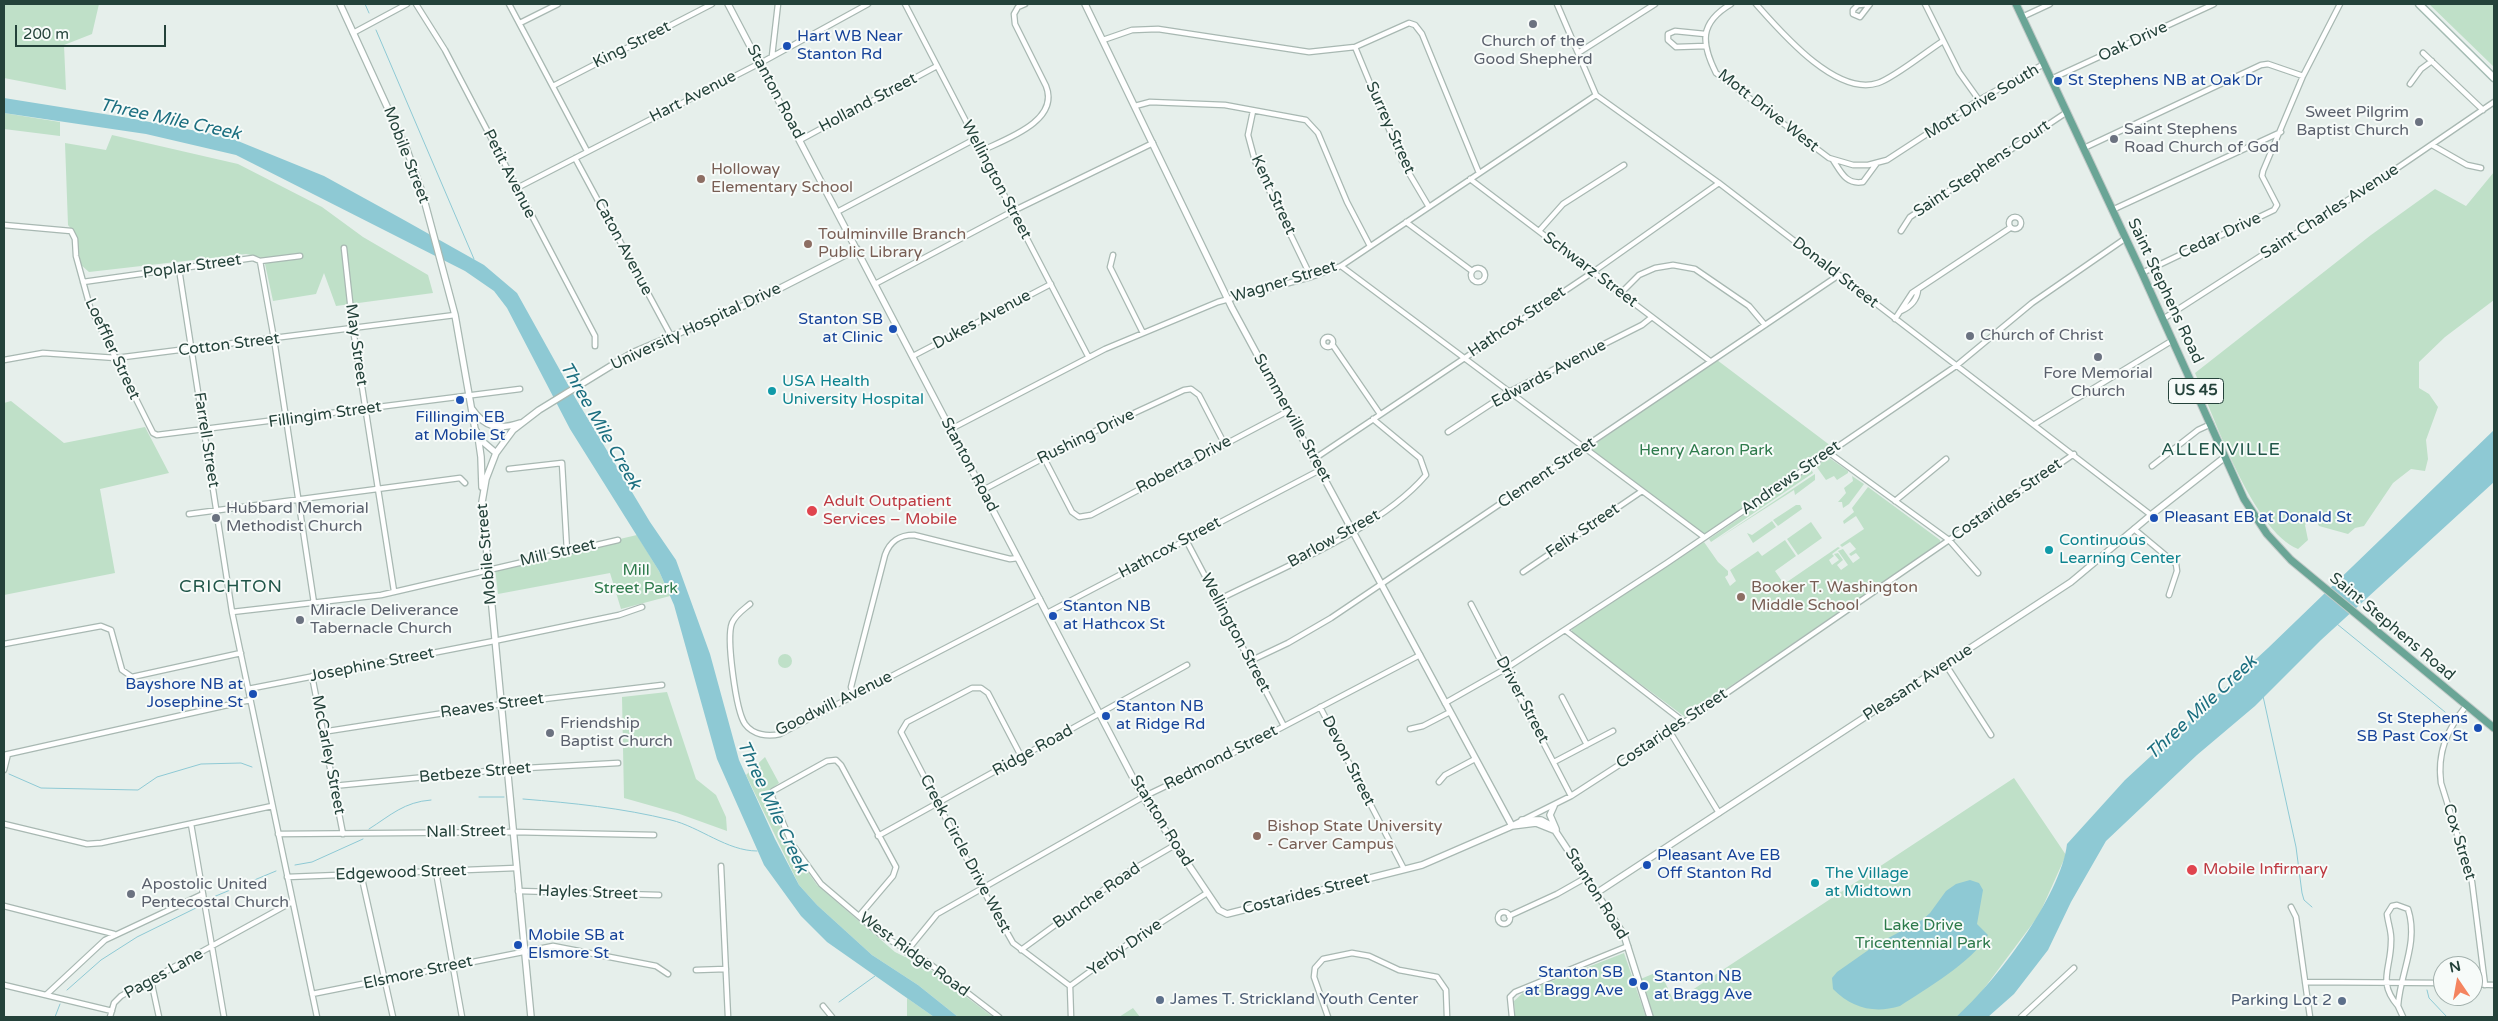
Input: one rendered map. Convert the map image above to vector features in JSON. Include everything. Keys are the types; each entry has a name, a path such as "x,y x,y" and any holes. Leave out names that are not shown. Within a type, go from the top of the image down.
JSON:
{"main road":[{"name":"Saint Stephens Road","path":"2016,4 2254,517 2291,560 2316,582 2494,728"},
{"path":"2418,4 2494,78"}],"street":[{"name":"Mobile Street","path":"340,4 407,150 430,220 455,315 481,457 494,641 502,704 531,1017"},
{"path":"353,33 407,4"},
{"name":"Petit Avenue","path":"416,4 445,50 595,336 595,346"},
{"path":"509,4 588,151"},
{"path":"520,23 558,4"},
{"name":"King Street","path":"553,86 712,4"},
{"name":"Stanton Road","path":"728,4 1144,797 1219,910 1227,914"},
{"path":"772,56 778,4"},
{"name":"Hart Avenue","path":"516,188 759,63 868,4"},
{"name":"Wellington Street","path":"904,4 1088,356"},
{"path":"981,151 1037,120 1048,106 1050,96 1015,24 1014,14 1018,7 1025,4"},
{"name":"Summerville Street","path":"1085,4 1227,300 1512,826"},
{"path":"1557,4 1596,95"},
{"path":"1578,52 1646,6 1655,4"},
{"path":"1706,46 1676,47 1668,40 1668,34 1675,31 1705,34 1714,17 1731,4"},
{"path":"1756,4 1792,43 1838,79 1856,84 1879,83 1943,41"},
{"path":"1925,4 1959,72 1979,100"},
{"path":"2022,17 2050,4"},
{"name":"Oak Drive","path":"2051,79 2214,4"},
{"name":"Cedar Drive","path":"2142,273 2274,210 2277,205 2262,176 2303,76 2340,4"},
{"path":"1103,40 1132,30 1158,29 1308,52 1355,47 1409,23 1415,26 1422,34 1479,173"},
{"name":"Mott Drive West","path":"1705,34 1707,55 1716,73 1808,144 1833,160 1853,165 1877,163 1887,160 1919,140"},
{"name":"Surrey Street","path":"1355,47 1403,163 1430,207"},
{"path":"2423,53 2482,110"},
{"path":"2410,84 2421,69 2432,61"},
{"name":"Mott Drive South","path":"1919,140 1979,100 2044,64"},
{"path":"2084,148 2256,66 2268,64 2303,76"},
{"name":"Holland Street","path":"800,140 937,66"},
{"name":"Wagner Street","path":"951,429 1088,356 1143,333 1227,300 1311,277 1341,266 1596,95"},
{"name":"Donald Street","path":"1596,95 1719,183 2151,515"},
{"path":"1135,106 1159,102 1225,105 1306,120 1318,133 1347,202 1370,246"},
{"name":"Saint Charles Avenue","path":"2163,320 2432,145 2494,102"},
{"name":"Kent Street","path":"1253,111 1248,135 1255,161 1311,277"},
{"name":"Saint Stephens Court","path":"1901,231 1910,216 2067,112"},
{"path":"2112,210 2281,132"},
{"path":"837,212 975,140"},
{"path":"875,284 1013,211 1153,143"},
{"path":"2432,145 2467,165 2481,168"},
{"name":"Caton Avenue","path":"576,158 671,336"},
{"path":"1833,160 1846,179 1856,183 1863,182 1877,163"},
{"path":"1539,231 1563,204 1624,165"},
{"name":"Schwarz Street","path":"1470,179 1710,361"},
{"name":"Hathcox Street","path":"1314,458 1593,272 1719,183"},
{"path":"1406,222 1472,271"},
{"name":"Loeffler Street","path":"4,225 71,231 75,239 90,307 142,413"},
{"path":"1895,319 1902,311 1903,304 1912,293 2010,228"},
{"name":"Andrews Street","path":"1445,703 1505,669 1565,630 1956,366 2032,303 2126,238"},
{"name":"May Street","path":"344,248 353,329 394,590"},
{"name":"University Hospital Drive","path":"496,453 522,422 632,352 757,300 857,249"},
{"path":"1113,255 1110,267 1143,333"},
{"name":"Poplar Street","path":"83,282 252,258 260,261 300,256"},
{"path":"260,261 287,420 314,603"},
{"path":"1341,266 1704,537"},
{"path":"1621,293 1638,276 1655,268 1673,266 1695,269 1749,306 1765,324"},
{"name":"Farrell Street","path":"179,269 232,612 317,1017"},
{"name":"Clement Street","path":"1250,661 1322,623 1839,275"},
{"name":"Dukes Avenue","path":"913,356 1051,284"},
{"name":"Cotton Street","path":"4,360 43,353 116,358 192,350 455,315"},
{"name":"Edwards Avenue","path":"1448,432 1509,392 1642,325 1652,317"},
{"path":"2035,424 2173,340"},
{"path":"1332,344 1380,414"},
{"name":"Fillingim Street","path":"142,413 156,435 205,431 520,388"},
{"name":"Rushing Drive","path":"983,490 1091,433 1184,390 1191,389 1199,395 1224,443"},
{"path":"471,407 484,423 492,427 507,427 522,422"},
{"name":"Roberta Drive","path":"1044,458 1072,512 1079,516 1091,515 1288,410"},
{"name":"Barlow Street","path":"1218,600 1353,532 1402,499 1426,475 1420,458 1373,419"},
{"path":"2152,466 2198,430 2210,424"},
{"path":"477,434 496,453"},
{"path":"1828,452 1949,540 1978,573"},
{"name":"Mobile Street","path":"482,491 496,453"},
{"name":"Costarides Street","path":"1227,914 1422,865 1554,806 1670,732 2074,454"},
{"name":"Pleasant Avenue","path":"1598,892 2071,582 2151,515 2225,457"},
{"path":"1895,501 1946,459"},
{"path":"508,469 562,463 567,551"},
{"name":"Hathcox Street","path":"1046,613 1320,470"},
{"path":"189,514 460,478 465,483"},
{"name":"Felix Street","path":"1523,572 1642,491"},
{"path":"2134,529 2176,564 2177,571 2169,595"},
{"path":"854,696 851,687 885,555 895,540 908,535 914,535 1010,559 1018,558"},
{"name":"Mill Street","path":"232,612 381,595 394,590 618,540"},
{"name":"Wellington Street","path":"1186,540 1284,726"},
{"name":"Goodwill Avenue","path":"750,604 737,614 732,623 729,644 744,722 748,728 765,735 780,734 1040,600"},
{"name":"Driver Street","path":"1471,604 1571,796"},
{"name":"Josephine Street","path":"248,689 619,615 642,607"},
{"path":"4,644 101,626 111,630 122,670 132,677 241,653"},
{"path":"1565,630 1684,722"},
{"name":"Redmond Street","path":"906,952 937,914 1144,797 1420,655"},
{"name":"Ridge Road","path":"878,836 1187,665"},
{"path":"1946,665 1991,735"},
{"name":"McCarley Street","path":"312,676 343,834"},
{"name":"Reaves Street","path":"322,732 502,704 662,685"},
{"name":"Creek Circle Drive West","path":"1022,758 988,693 981,688 972,688 907,722 902,728 902,737 982,890 1013,943 1070,986"},
{"path":"1562,697 1587,745"},
{"path":"4,770 6,754 250,700"},
{"name":"Devon Street","path":"1320,706 1404,869"},
{"name":"Cox Street","path":"2466,706 2452,724 2444,740 2439,767 2441,783 2472,882 2485,985"},
{"path":"1410,729 1423,726 1450,712"},
{"path":"1554,762 1614,731"},
{"path":"1670,732 1719,814"},
{"path":"1439,782 1445,775 1475,759"},
{"name":"West Ridge Road","path":"878,836 836,760 826,761 773,791 772,797 792,844 821,884 882,935 906,952 926,961 999,1017"},
{"name":"Betbeze Street","path":"333,786 508,769 618,763"},
{"path":"4,824 87,844 272,806"},
{"name":"Stanton Road","path":"1554,806 1550,815 1556,831 1598,892 1624,935 1650,1017"},
{"name":"Stanton Road","path":"1522,820 1541,820 1556,831"},
{"name":"Stanton Road","path":"1512,826 1536,823 1556,831"},
{"path":"191,824 224,1017"},
{"name":"Nall Street","path":"278,834 514,832 654,835"},
{"path":"859,916 893,876 896,867 878,836"},
{"name":"Bunche Road","path":"1021,950 1125,874 1175,845"},
{"path":"721,866 728,1017"},
{"name":"Edgewood Street","path":"287,877 516,868"},
{"path":"436,872 462,1017"},
{"path":"361,874 393,1017"},
{"path":"1509,916 1557,894 1587,877"},
{"name":"Hayles Street","path":"518,891 659,896"},
{"name":"Yerby Drive","path":"1071,1017 1070,986 1132,941 1207,893"},
{"path":"46,995 98,946 114,934 203,894"},
{"name":"Pages Lane","path":"4,985 112,1011 114,1003 121,996 292,902"},
{"path":"2398,1006 2401,982 2411,948 2411,926 2408,909 2397,905 2392,906 2387,914 2392,940 2385,982 2390,996 2398,1006 2403,1017"},
{"path":"4,906 114,934"},
{"path":"2291,907 2296,918 2310,1017"},
{"path":"1512,1017 1510,997 1528,986 1628,946"},
{"name":"Elsmore Street","path":"312,994 524,950 558,947 656,966 668,974"},
{"path":"1328,1017 1314,976 1315,968 1323,960 1352,953 1369,956 1399,970 1437,977 1446,990 1447,1017"},
{"path":"2021,1017 2074,968"},
{"path":"696,970 726,969"},
{"path":"151,980 159,1017"},
{"path":"2305,982 2433,983"},
{"path":"2485,985 2494,985"},
{"path":"823,1006 832,1017"},
{"path":"110,1017 112,1011"}],"green space":[{"path":"4,4 99,4 92,34 64,45 66,90 4,78"},
{"path":"2429,4 2494,4 2494,67"},
{"path":"4,113 60,122 60,136 4,129"},
{"path":"112,135 238,164 322,207 363,237 428,275 433,293 336,306 324,273 316,294 273,301 265,264 260,257 246,254 89,272 81,265 76,235 68,225 65,143 106,150"},
{"path":"2494,172 2494,300 2445,337 2419,362 2419,388 2429,394 2438,407 2426,440 2428,459 2425,471 2411,469 2393,483 2364,526 2355,528 2348,534 2319,526 2316,520 2309,520 2305,525 2308,540 2298,549 2281,538 2251,497 2224,443 2195,373 2371,235 2435,189 2466,206"},
{"name":"Henry Aaron Park","path":"1717,360 1831,446 1704,535 1589,448"},
{"path":"11,401 64,443 145,427 169,473 100,489 115,573 4,595 4,403"},
{"path":"1828,457 1848,471 1848,473 1837,480 1834,476 1826,480 1816,466"},
{"path":"1811,469 1813,473 1711,542 1709,539"},
{"path":"1815,474 1815,480 1795,495 1794,490 1716,540"},
{"path":"1852,476 1864,484 1849,504 1843,508 1842,502 1838,502 1846,493 1844,488 1853,481"},
{"name":"Booker T. Washington Middle School","path":"1868,487 1940,540 1940,543 1685,717 1572,633 1572,629 1704,542 1718,562 1728,571 1728,575 1725,577 1730,586 1736,581 1730,570 1758,551 1762,556 1785,540 1796,556 1775,571 1784,584 1838,547 1840,548 1832,554 1834,556 1829,560 1832,565 1839,560 1834,554 1838,553 1843,560 1837,565 1841,570 1848,565 1838,551 1843,549 1853,563 1860,558 1856,553 1851,556 1849,554 1856,549 1850,542 1842,547 1840,545 1864,529 1856,516 1844,524 1843,521 1854,512 1852,508"},
{"path":"1796,505 1800,505 1802,509 1778,526 1773,520"},
{"path":"1772,521 1776,527 1753,543 1747,533 1752,535"},
{"path":"1811,522 1822,538 1798,555 1787,539"},
{"name":"Mill Street Park","path":"637,535 659,571 670,596 621,609 610,573 498,594 495,568"},
{"path":"785,654 790,656 792,661 790,666 785,668 780,666 778,661 780,656"},
{"path":"667,692 696,779 716,795 726,817 727,831 677,813 624,798 622,697"},
{"path":"765,757 779,783 769,791 767,797 789,845 817,885 895,952 905,957 911,956 916,959 993,1017 958,1017 918,985 872,955 817,905 799,885 746,775"},
{"name":"Lake Drive Tricentennial Park","path":"2014,778 2066,855 2039,915 1974,1002 1956,1017 1650,1017 1638,980 1660,971 1674,1002"},
{"path":"1624,953 1646,1017 1515,1017 1514,1001 1524,992"},
{"path":"907,998 934,1017 907,1017"},
{"path":"1133,1008 1140,1017 1119,1017"}],"water":[{"path":"4,98 129,118 228,137 324,176 484,265 517,293 576,399 650,522 676,560 710,654 739,760 775,839 799,885 817,905 872,955 918,985 958,1017 934,1017 827,942 801,916 764,865 717,759 674,605 659,571 570,429 507,308 494,291 465,271 236,155 146,134 4,113"},
{"path":"2494,430 2494,482 2321,640 2255,706 2197,755 2106,841 2071,902 2048,950 2014,994 1988,1017 1956,1017 1972,1002 2007,961 2040,913 2062,865 2067,844 2125,780 2268,648"},
{"path":"1970,880 1979,883 1983,890 1977,924 1988,935 1960,965 1900,1006 1890,1008 1864,1008 1848,1001 1833,989 1832,978 1837,972 1877,944 1922,920 1930,913 1946,891 1956,884"}],"waterway":[{"path":"365,4 369,13"},
{"path":"376,30 474,259"},
{"path":"2337,624 2445,712"},
{"path":"2263,696 2296,847 2302,893 2304,900 2312,907"},
{"path":"9,774 41,788 138,790 157,777 201,764 241,763 252,767"},
{"path":"479,797 504,797"},
{"path":"523,799 597,806 653,816 682,823 735,847 757,851"},
{"path":"369,829 405,806 431,800"},
{"path":"295,865 312,862 363,839"},
{"path":"211,898 276,871"},
{"path":"67,990 101,960 137,937 200,906"},
{"path":"839,1002 875,976"},
{"path":"2427,990 2429,998 2447,1017"},
{"path":"55,1017 60,1004"}],"place":[{"name":"Church of the Good Shepherd","path":"1533,24"},
{"name":"Hart WB Near Stanton Rd","path":"787,46"},
{"name":"St Stephens NB at Oak Dr","path":"2058,81"},
{"name":"Sweet Pilgrim Baptist Church","path":"2419,122"},
{"name":"Saint Stephens Road Church of God","path":"2114,139"},
{"name":"Holloway Elementary School","path":"701,179"},
{"name":"Toulminville Branch Public Library","path":"808,244"},
{"name":"Stanton SB at Clinic","path":"893,329"},
{"name":"Church of Christ","path":"1970,336"},
{"name":"Fore Memorial Church","path":"2098,357"},
{"name":"USA Health University Hospital","path":"772,391"},
{"name":"Fillingim EB at Mobile St","path":"460,400"},
{"name":"Adult Outpatient Services – Mobile","path":"812,511"},
{"name":"Hubbard Memorial Methodist Church","path":"216,518"},
{"name":"Pleasant EB at Donald St","path":"2154,518"},
{"name":"Continuous Learning Center","path":"2049,550"},
{"name":"Booker T. Washington Middle School","path":"1741,597"},
{"name":"Stanton NB at Hathcox St","path":"1053,616"},
{"name":"Miracle Deliverance Tabernacle Church","path":"300,620"},
{"name":"Bayshore NB at Josephine St","path":"253,694"},
{"name":"Stanton NB at Ridge Rd","path":"1106,716"},
{"name":"St Stephens SB Past Cox St","path":"2478,728"},
{"name":"Friendship Baptist Church","path":"550,733"},
{"name":"Bishop State University - Carver Campus","path":"1257,836"},
{"name":"Pleasant Ave EB Off Stanton Rd","path":"1647,865"},
{"name":"Mobile Infirmary","path":"2192,870"},
{"name":"The Village at Midtown","path":"1815,883"},
{"name":"Apostolic United Pentecostal Church","path":"131,894"},
{"name":"Mobile SB at Elsmore St","path":"518,945"},
{"name":"Stanton SB at Bragg Ave","path":"1633,982"},
{"name":"Stanton NB at Bragg Ave","path":"1644,986"},
{"name":"James T. Strickland Youth Center","path":"1160,1000"},
{"name":"Parking Lot 2","path":"2342,1001"}],"district":[{"name":"ALLENVILLE","path":"2221,450"},
{"name":"CRICHTON","path":"231,587"}],"water label":[{"name":"Three Mile Creek","path":"170,120"},
{"name":"Three Mile Creek","path":"600,426"},
{"name":"Three Mile Creek","path":"2202,708"},
{"name":"Three Mile Creek","path":"772,807"}]}
